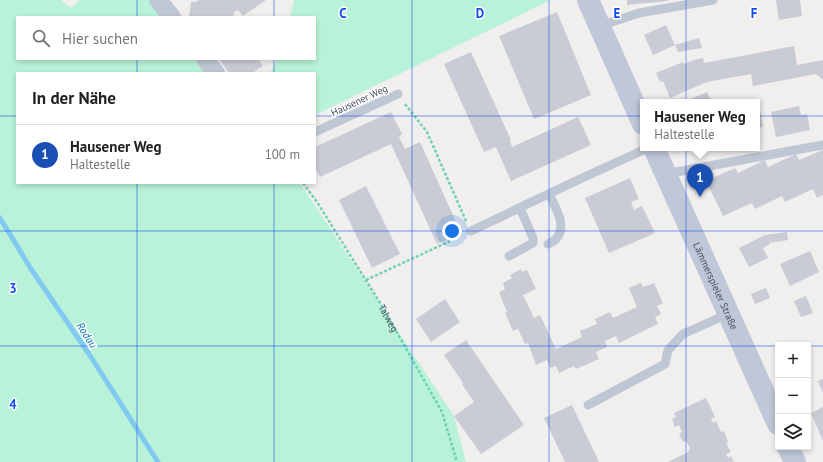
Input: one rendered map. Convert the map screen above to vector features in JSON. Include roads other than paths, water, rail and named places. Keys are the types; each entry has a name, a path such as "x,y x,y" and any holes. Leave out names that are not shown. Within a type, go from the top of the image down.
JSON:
{"main road":[{"path":"588,0 640,117"},
{"name":"Lämmerspieler Straße","path":"655,151 775,417"},
{"path":"789,450 795,462"}],"street":[{"path":"158,0 171,16"},
{"path":"206,60 215,72"}],"lane":[{"path":"600,26 639,13 713,0"},
{"name":"Hausener Weg","path":"316,132 398,94"},
{"path":"665,174 823,145"},
{"path":"471,231 642,151"},
{"path":"548,244 556,239 562,228 560,217 549,194"},
{"path":"509,256 533,243 533,238 520,208"},
{"path":"588,406 665,364 668,350 683,334 728,314"}],"waterway":[{"name":"Rodau","path":"0,218 31,269 91,357 158,462"}],"place":[{"name":"Hausener Weg","path":"700,197"}]}
